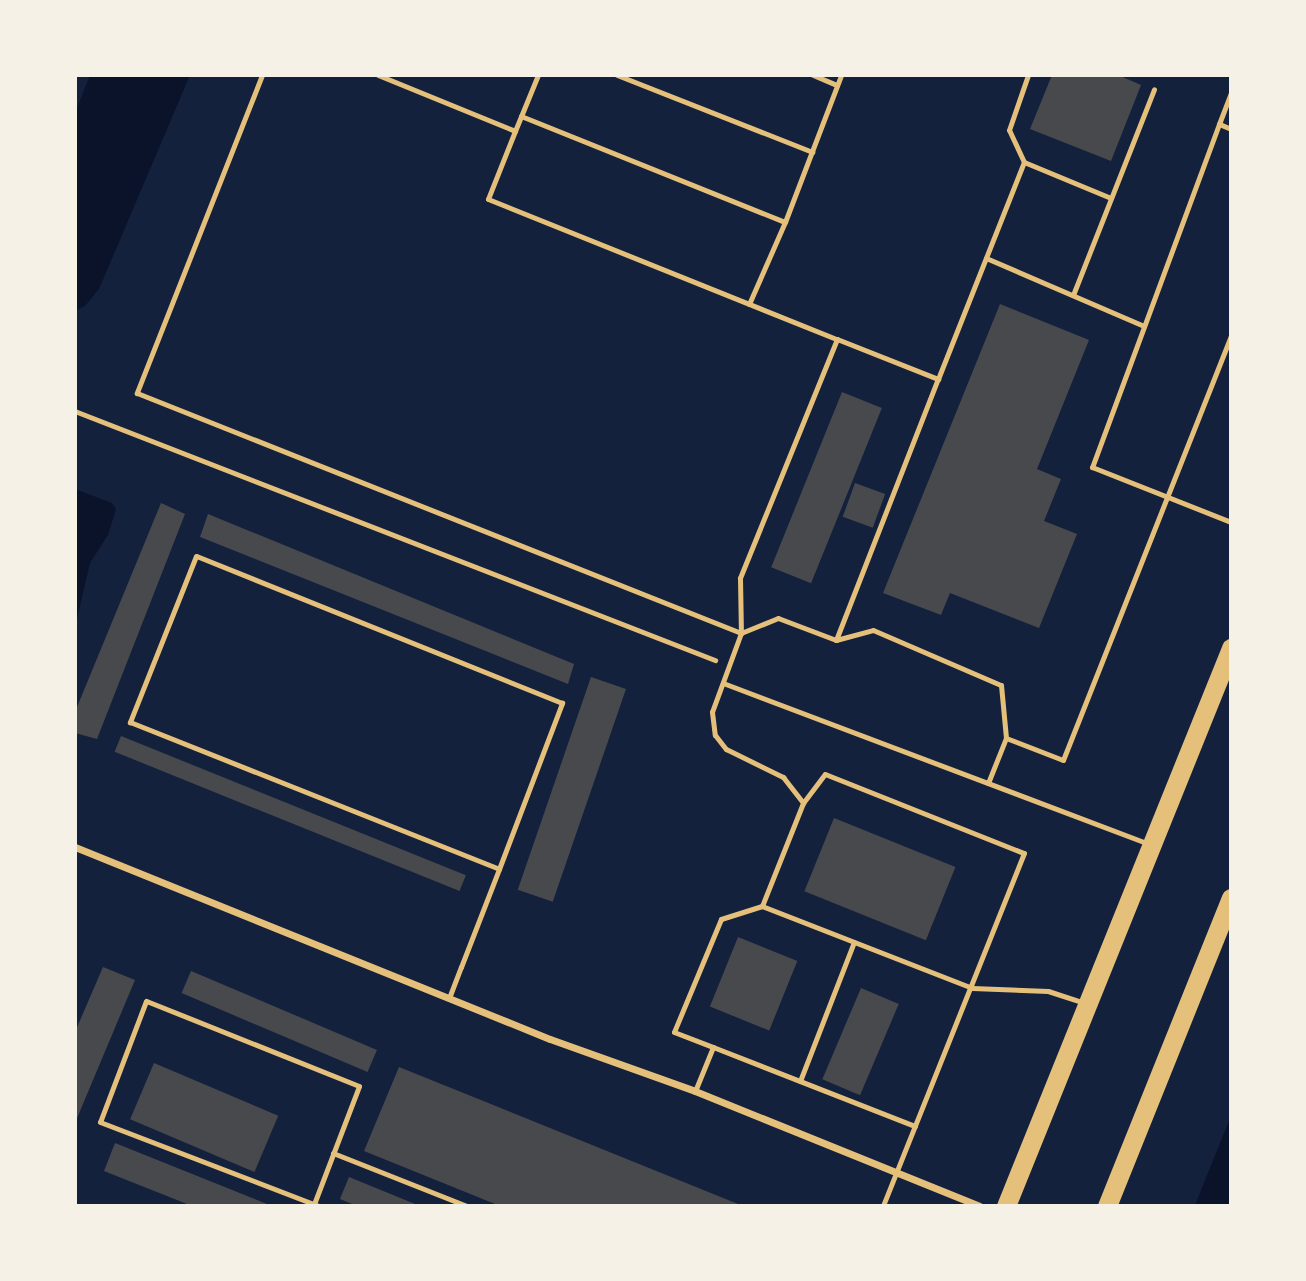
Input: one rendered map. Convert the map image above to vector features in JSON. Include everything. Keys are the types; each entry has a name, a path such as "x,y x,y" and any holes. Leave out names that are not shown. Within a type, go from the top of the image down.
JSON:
{"highway":[{"path":"1006,1206 1231,648"},
{"path":"1107,1206 1231,898"}],"street":[{"path":"75,847 449,998 695,1091 980,1206"}],"lane":[{"path":"262,75 137,393 741,633 778,618 836,640 873,630 1001,685 1006,738 988,783"},
{"path":"378,75 515,131"},
{"path":"538,75 488,199 938,379"},
{"path":"617,75 812,152"},
{"path":"813,75 837,85"},
{"path":"749,304 785,222 841,75"},
{"path":"1028,75 1009,130 1024,162 1111,198"},
{"path":"1073,295 1154,89"},
{"path":"1231,93 1092,467 1231,522"},
{"path":"521,116 785,222"},
{"path":"1219,124 1231,129"},
{"path":"836,640 1024,162"},
{"path":"986,258 1144,326"},
{"path":"1006,738 1063,760 1231,336"},
{"path":"803,803 783,777 726,749 715,735 712,712 741,633 740,578 836,339"},
{"path":"449,998 499,869 562,703 196,556 130,722 499,869"},
{"path":"723,683 1152,845"},
{"path":"762,906 803,803 825,774 1024,853 883,1206"},
{"path":"915,1126 674,1032 720,919 762,906 972,988 1048,991 1087,1004"},
{"path":"800,1081 854,942"},
{"path":"146,1001 359,1086 317,1205 100,1122 146,1001"},
{"path":"695,1091 713,1047"},
{"path":"334,1153 467,1206"}],"path":[{"path":"75,411 729,666"}],"water":[{"path":"90,75 190,75 99,289 85,306 75,311 75,113"},
{"path":"75,489 112,503 116,509 108,535 90,563 75,628"},
{"path":"1231,1116 1231,1206 1195,1206 1203,1185"}],"building":[{"path":"1052,75 1118,75 1141,85 1111,161 1030,129"},
{"path":"1000,304 1089,340 1037,469 1061,479 1044,521 1077,534 1039,628 950,593 941,615 883,593"},
{"path":"842,392 882,408 811,583 771,567"},
{"path":"855,483 885,494 873,528 843,517"},
{"path":"161,503 185,514 97,739 75,733 75,712"},
{"path":"208,514 574,664 568,684 200,537"},
{"path":"591,677 626,689 553,902 518,890"},
{"path":"121,736 466,875 460,891 115,752"},
{"path":"834,818 955,867 926,940 804,891"},
{"path":"738,937 797,961 769,1031 710,1007"},
{"path":"103,967 135,980 75,1123 75,1032"},
{"path":"191,971 377,1050 368,1072 182,993"},
{"path":"861,988 899,1004 860,1095 822,1079"},
{"path":"154,1063 278,1116 254,1172 130,1119"},
{"path":"399,1067 743,1206 500,1206 364,1151"},
{"path":"115,1143 272,1206 192,1206 104,1171"},
{"path":"349,1177 420,1206 357,1206 340,1199"}]}
